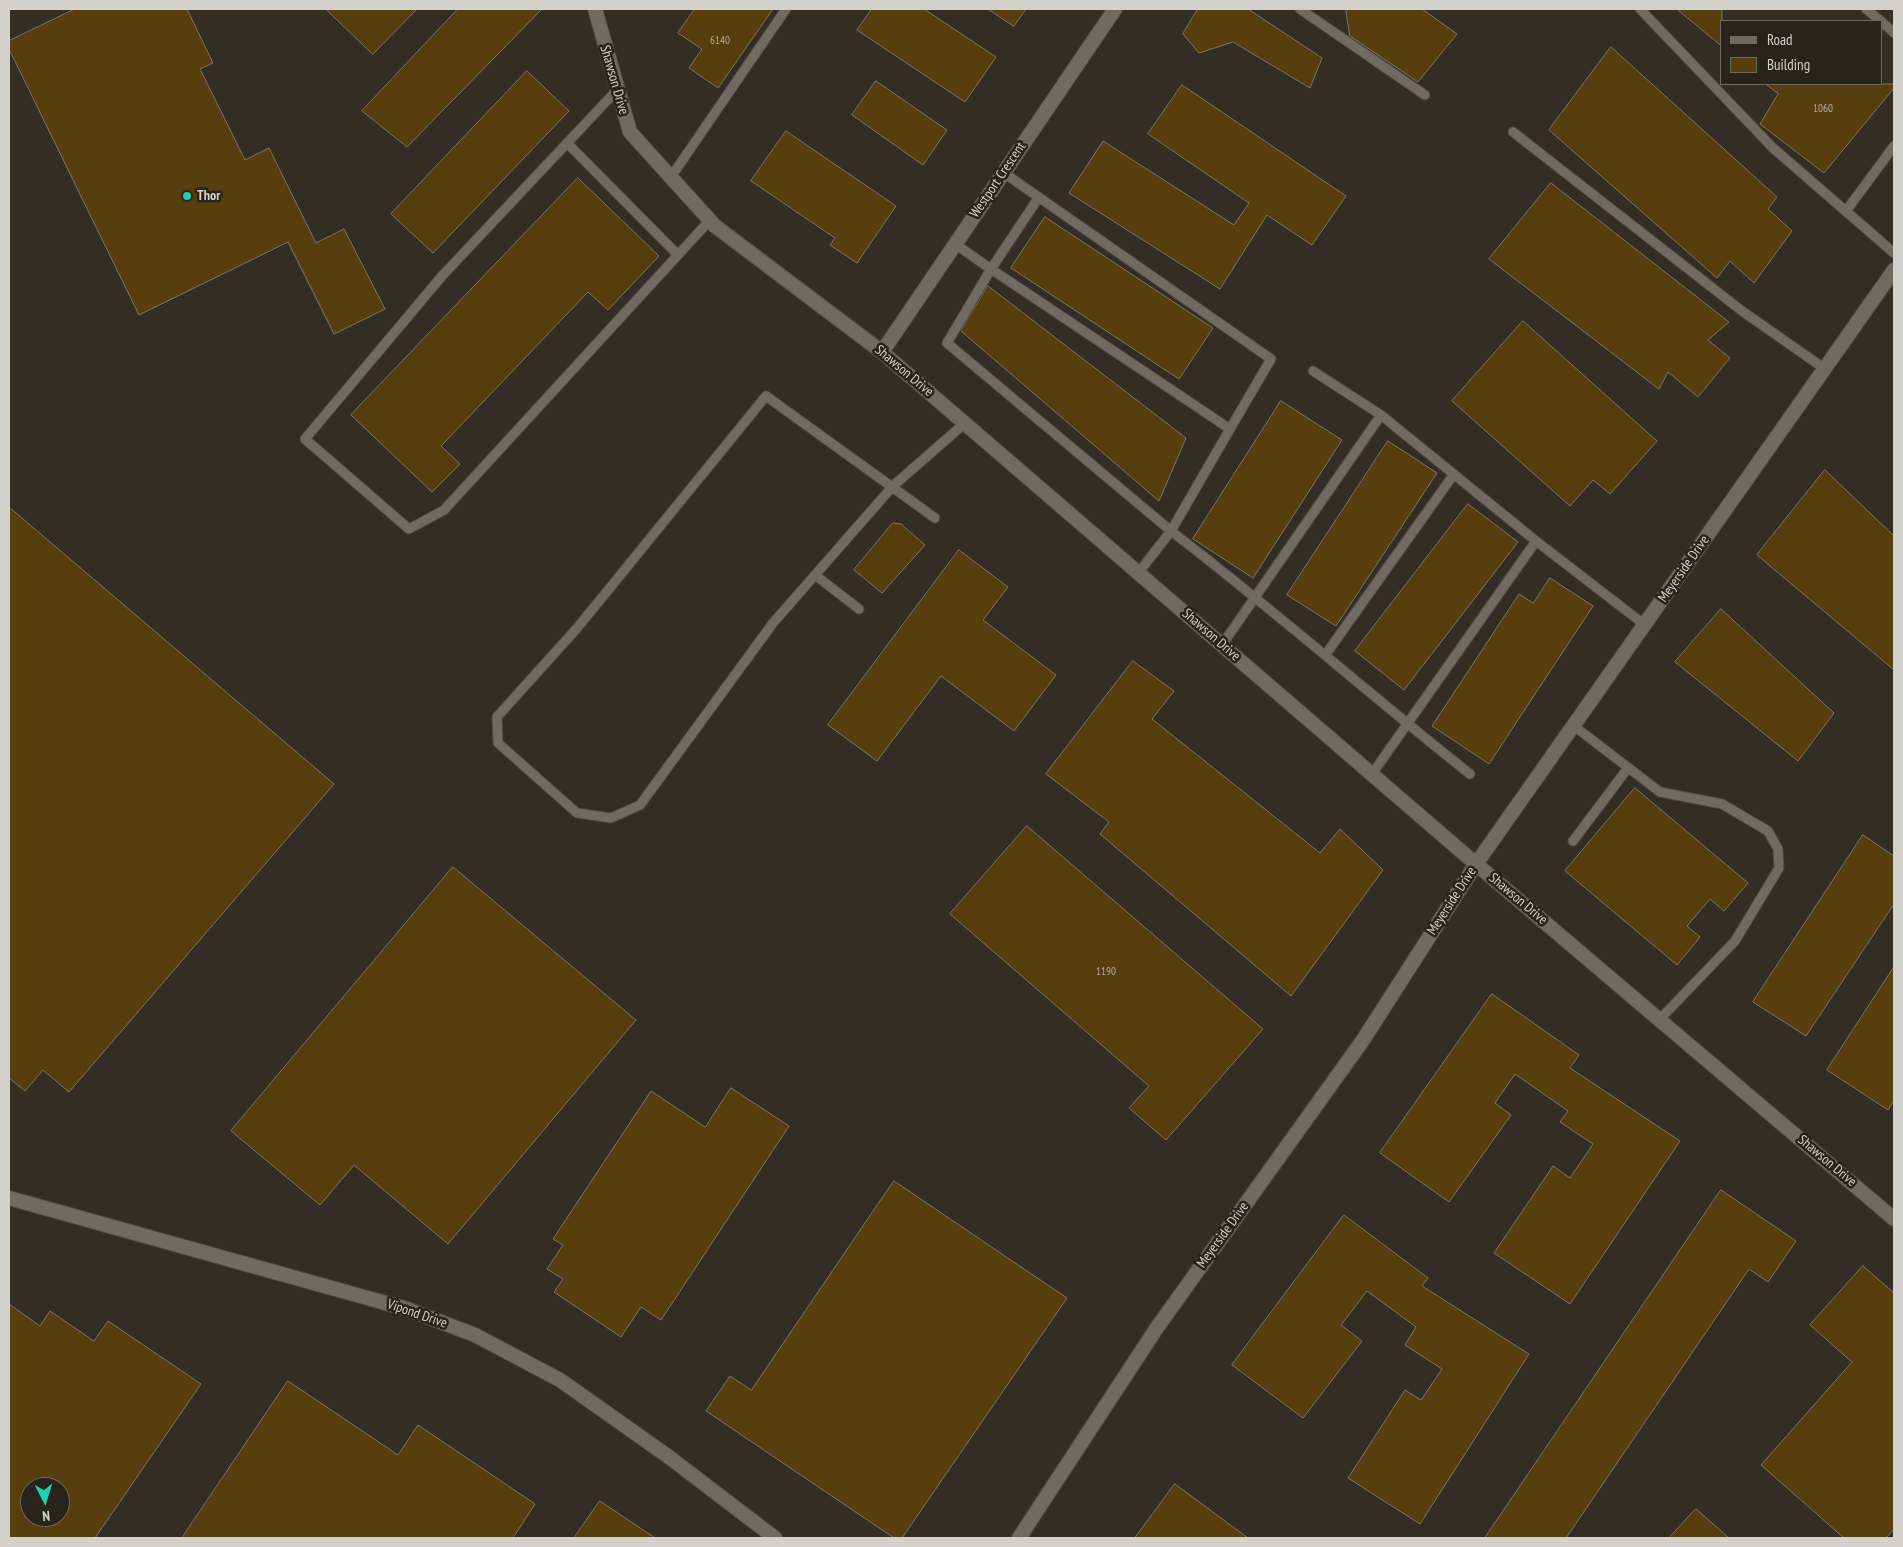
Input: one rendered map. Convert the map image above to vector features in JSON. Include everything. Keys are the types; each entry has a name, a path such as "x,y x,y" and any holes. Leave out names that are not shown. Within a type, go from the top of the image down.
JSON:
{"street":[{"name":"Shawson Drive","path":"595,9 630,132 710,220 882,352 1140,572 1476,864 1894,1219"},
{"name":"Westport Crescent","path":"882,352 1115,9"},
{"name":"Meyerside Drive","path":"1019,1538 1132,1363 1344,1066 1476,864 1894,270"},
{"name":"Vipond Drive","path":"9,1198 407,1309 474,1335 560,1380 669,1457 775,1538"}],"lane":[{"path":"671,177 786,9"},
{"path":"1300,9 1425,96"},
{"path":"1640,9 1774,148 1894,253"},
{"path":"1866,9 1879,20"},
{"path":"1883,24 1894,32"},
{"path":"617,90 442,276 305,439 409,530 444,510 710,220"},
{"path":"1513,132 1742,311 1825,369"},
{"path":"567,143 678,255"},
{"path":"1846,211 1894,146"},
{"path":"1004,173 1271,359 1171,530 1140,572"},
{"path":"1039,197 991,269 947,343 1171,530 1256,596 1407,724 1470,774"},
{"path":"955,244 1230,429"},
{"path":"1313,371 1382,415 1536,542 1645,625"},
{"path":"935,518 893,486 766,396 578,627 497,717 498,743 577,813 611,818 640,804 773,623 893,486 964,422"},
{"path":"1222,645 1382,415"},
{"path":"1326,654 1454,474"},
{"path":"1372,774 1536,542"},
{"path":"816,575 859,609"},
{"path":"1574,726 1660,792 1722,804 1768,831 1778,849 1779,868 1735,941 1660,1020"},
{"path":"1573,841 1628,768"}],"building":[{"name":"Thor","path":"75,9 187,9 213,63 200,69 245,160 269,148 316,243 344,229 385,309 334,334 288,242 139,315 9,49 9,41"},
{"path":"326,9 417,9 373,54"},
{"path":"458,9 542,9 407,147 362,111"},
{"path":"695,9 773,9 718,88 689,68 702,49 678,33"},
{"path":"872,9 924,9 996,57 965,102 857,30"},
{"path":"988,9 1026,9 1014,26"},
{"path":"1198,9 1248,9 1322,58 1310,88 1233,42 1199,53 1183,34"},
{"path":"1346,9 1422,9 1457,34 1418,82 1350,36"},
{"path":"1677,9 1722,9 1720,44"},
{"path":"1611,47 1777,197 1768,209 1792,231 1754,283 1730,261 1717,278 1549,130"},
{"path":"527,71 569,111 433,253 391,214"},
{"path":"876,81 947,130 923,165 852,115"},
{"path":"1894,84 1894,88 1824,173 1760,124 1778,94 1767,85"},
{"path":"1182,85 1346,196 1312,245 1267,215 1220,289 1069,193 1103,141 1234,225 1249,203 1148,134"},
{"path":"786,131 896,206 857,263 830,245 835,238 751,181"},
{"path":"578,178 659,256 608,310 588,292 441,446 460,464 432,492 351,415"},
{"path":"1551,183 1729,322 1708,340 1730,358 1698,397 1668,372 1659,389 1489,259"},
{"path":"1045,217 1213,328 1179,379 1011,268"},
{"path":"988,286 1186,438 1159,501 961,331"},
{"path":"1523,321 1657,441 1610,494 1593,480 1570,506 1452,401"},
{"path":"1281,401 1342,440 1253,578 1193,539"},
{"path":"1388,441 1437,473 1336,626 1287,595"},
{"path":"1825,470 1894,536 1894,670 1757,555"},
{"path":"1468,504 1518,542 1404,690 1355,651"},
{"path":"9,507 334,784 69,1092 43,1070 25,1091 9,1078"},
{"path":"893,523 901,524 925,545 882,593 854,570"},
{"path":"959,550 1008,587 983,620 1056,675 1014,731 941,676 877,761 828,725"},
{"path":"1550,578 1593,606 1489,764 1432,726 1519,594 1533,603"},
{"path":"1721,609 1834,713 1798,761 1675,662"},
{"path":"1133,661 1174,691 1152,719 1320,853 1340,829 1383,870 1291,996 1100,834 1109,822 1046,774"},
{"path":"1635,788 1748,883 1724,911 1710,899 1687,926 1700,937 1677,965 1565,871"},
{"path":"1027,826 1263,1029 1166,1140 1129,1108 1149,1086 950,914"},
{"path":"1863,835 1894,856 1894,904 1806,1036 1753,1002"},
{"path":"453,867 636,1020 448,1244 354,1165 320,1205 231,1131"},
{"path":"1894,967 1894,1100 1888,1110 1827,1070"},
{"path":"1492,994 1579,1055 1570,1068 1680,1141 1570,1304 1494,1253 1553,1166 1570,1178 1593,1144 1560,1122 1568,1111 1515,1074 1495,1103 1511,1115 1449,1202 1380,1153"},
{"path":"731,1088 789,1126 661,1320 641,1307 621,1337 554,1292 563,1279 547,1269 563,1245 553,1239 651,1091 705,1127"},
{"path":"894,1181 1067,1298 902,1538 894,1538 706,1411 730,1376 751,1390"},
{"path":"1721,1190 1796,1241 1768,1282 1749,1269 1566,1538 1485,1538"},
{"path":"1344,1215 1428,1278 1422,1286 1529,1354 1420,1524 1348,1478 1405,1390 1421,1400 1442,1369 1405,1345 1416,1327 1367,1291 1341,1325 1362,1341 1303,1418 1232,1365"},
{"path":"1863,1266 1894,1293 1894,1529 1886,1538 1844,1538 1761,1465 1852,1362 1810,1325"},
{"path":"9,1304 40,1326 50,1311 94,1341 108,1321 201,1384 95,1538 9,1538"},
{"path":"288,1381 398,1455 418,1425 535,1504 513,1538 182,1538"},
{"path":"1175,1484 1248,1538 1135,1538"},
{"path":"600,1501 655,1538 574,1538"},
{"path":"1696,1509 1729,1538 1669,1538"}],"place":[{"name":"Thor","path":"187,196"}]}
